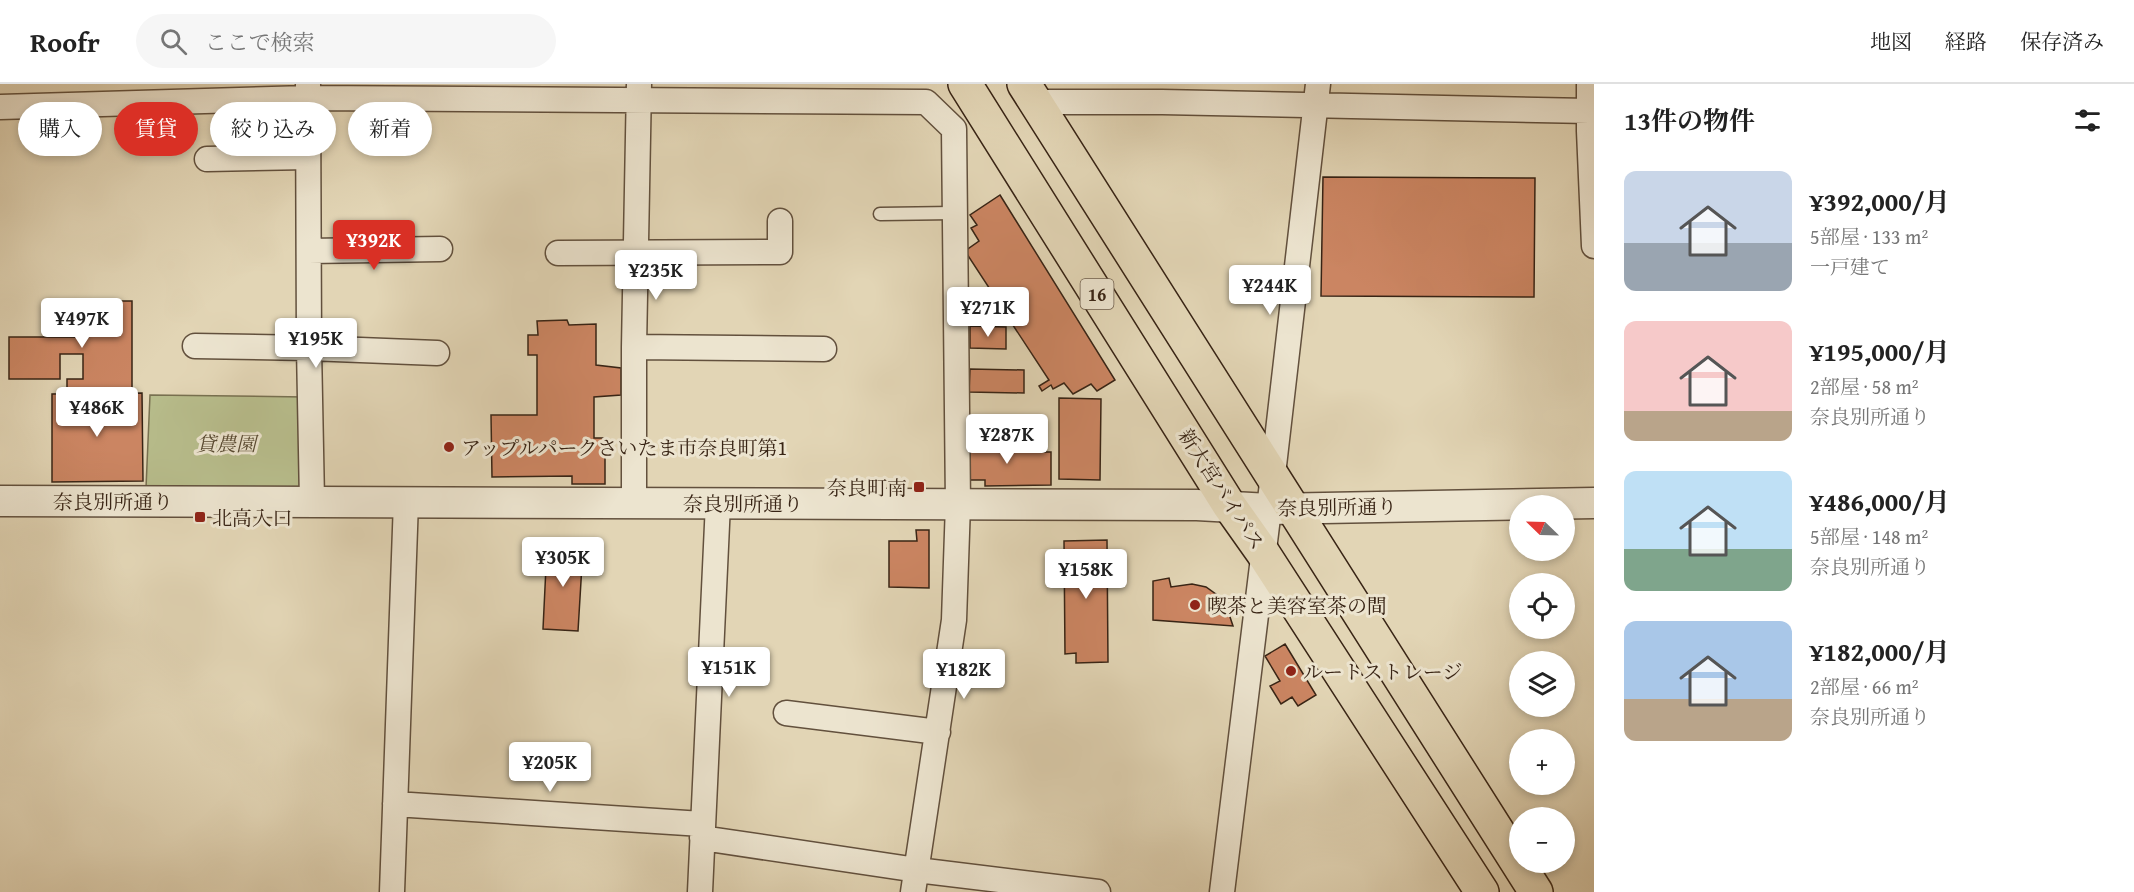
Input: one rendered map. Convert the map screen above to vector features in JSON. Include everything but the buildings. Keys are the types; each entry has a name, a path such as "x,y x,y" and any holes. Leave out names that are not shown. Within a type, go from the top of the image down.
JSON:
{"highway":[{"name":"新大宮バイパス","path":"965,84 1229,505 1263,553 1482,892"},
{"path":"1030,93 1273,476 1280,508 1536,892"}],"street":[{"path":"308,91 312,501"},
{"path":"0,107 232,92 308,91 639,92 926,102 954,129 958,504 954,620 915,881"},
{"path":"634,502 634,347 639,92"},
{"path":"1030,93 1590,100 1594,246"},
{"path":"1273,476 1317,95"},
{"path":"207,159 308,157"},
{"path":"558,253 780,252 780,221"},
{"path":"309,251 440,249"},
{"path":"195,346 437,353"},
{"path":"634,347 824,349"},
{"name":"奈良別所通り","path":"0,501 1229,505 1280,508 1594,503"},
{"path":"392,892 406,501"},
{"path":"700,892 718,503"},
{"path":"1222,892 1263,553 1280,508"},
{"path":"786,713 938,732"},
{"path":"395,804 702,831 915,881 1098,892"}],"lane":[{"path":"880,214 954,213"}],"green space":[{"name":"貸農園","path":"150,395 305,397 307,479 298,490 146,488"}],"place":[{"name":"アップルパークさいたま市奈良町第1","path":"449,447"},
{"name":"奈良町南","path":"919,487"},
{"name":"北高入口","path":"200,517"},
{"name":"喫茶と美容室茶の間","path":"1195,605"},
{"name":"ルートストレージ","path":"1291,671"}]}
